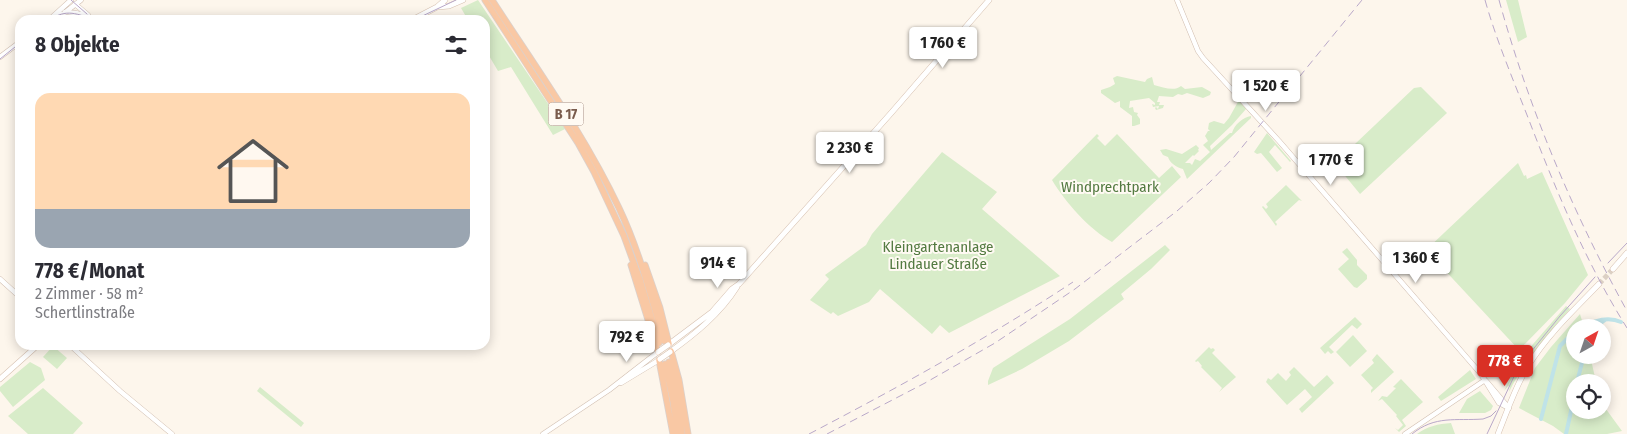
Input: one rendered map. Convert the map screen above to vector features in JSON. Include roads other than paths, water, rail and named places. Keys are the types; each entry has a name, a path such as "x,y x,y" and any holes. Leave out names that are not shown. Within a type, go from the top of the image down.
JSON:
{"highway":[{"name":"B 17","path":"485,0 578,143 627,235"},
{"name":"B 17","path":"492,0 583,140 619,208 665,343"},
{"path":"627,235 641,254 651,281 665,343"},
{"path":"627,235 629,258 658,352"},
{"path":"671,352 683,396 688,434"},
{"path":"664,361 673,434"},
{"path":"664,361 674,401 678,434"},
{"path":"664,361 678,399 682,434"}],"main road":[{"path":"422,15 437,7 445,0"},
{"path":"437,7 449,6 462,0"},
{"path":"739,285 732,289 712,312 665,343 658,352 664,361 671,352 691,338 708,322 989,0"},
{"path":"1612,269 1627,254"},
{"path":"1498,434 1525,372 1537,352 1567,316 1599,284"},
{"path":"665,343 671,352"},
{"path":"0,379 32,350"}],"street":[{"path":"56,15 70,3 81,0"},
{"path":"1177,0 1198,51 1203,58 1279,141 1485,380 1491,384 1509,408"},
{"path":"65,12 70,3"},
{"path":"70,3 76,13"},
{"path":"70,3 88,15"},
{"path":"59,15 65,12 84,15"},
{"path":"0,57 15,46"},
{"path":"0,278 15,293"},
{"path":"75,350 120,391 172,434"},
{"path":"544,434 609,390 658,352"},
{"path":"609,390 664,361"},
{"path":"1405,434 1485,380"}],"waterway":[{"path":"1611,319 1621,322"},
{"path":"1541,419 1560,346 1566,340"},
{"path":"1579,374 1582,364"},
{"path":"1566,434 1569,419"}],"tunnel":[{"path":"1599,284 1613,269"}],"tram line":[{"path":"71,0 87,14"},
{"path":"424,15 456,0"},
{"path":"58,15 67,13 80,15"},
{"path":"0,59 15,47"},
{"path":"1608,263 1627,243"},
{"path":"1487,434 1518,368 1560,316 1595,277"},
{"path":"1412,434 1437,421 1483,419 1491,416 1496,411"}],"railway":[{"path":"827,434 925,383 995,343 1075,289 1177,211 1209,183 1234,157 1362,0"},
{"path":"1485,0 1504,58 1560,197 1584,250 1627,328"},
{"path":"1499,0 1524,81 1554,160 1588,236 1627,311"},
{"path":"809,434 943,361 1009,323 1073,282"}],"park label":[{"name":"Windprechtpark","path":"1110,187"},
{"name":"Kleingartenanlage Lindauer Straße","path":"938,256"}]}
